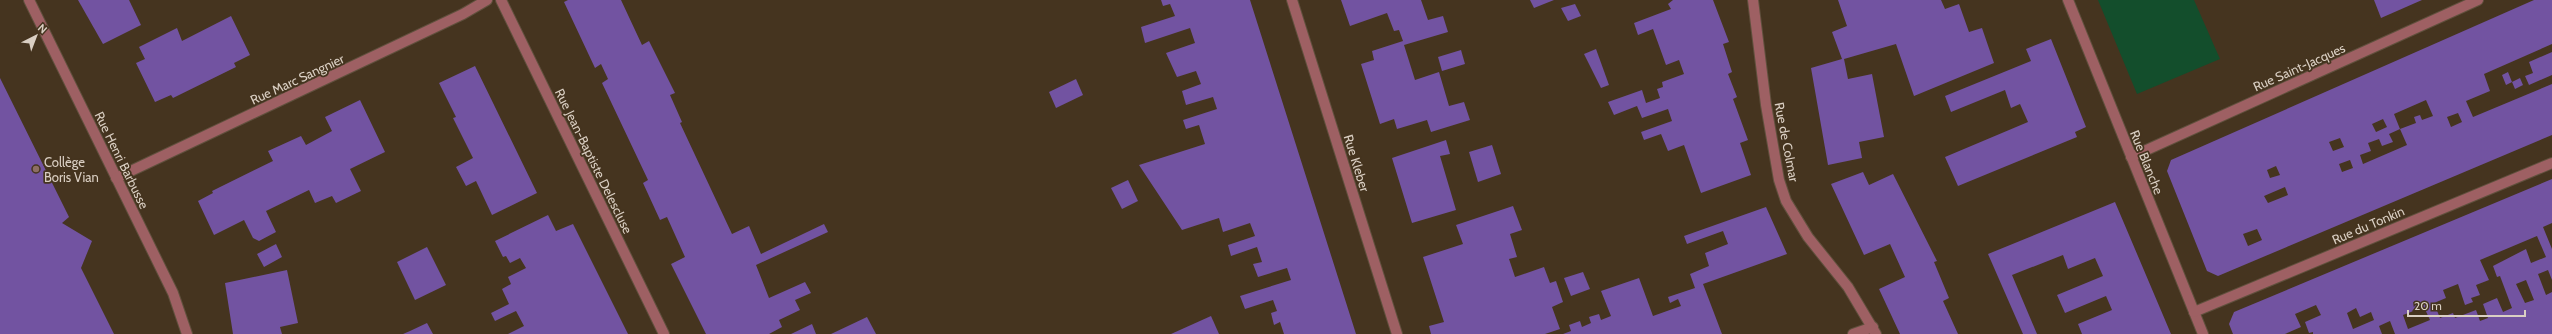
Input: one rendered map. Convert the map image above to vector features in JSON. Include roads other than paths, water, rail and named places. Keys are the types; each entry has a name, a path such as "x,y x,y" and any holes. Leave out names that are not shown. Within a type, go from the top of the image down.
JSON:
{"street":[{"name":"Rue Henri Barbusse","path":"29,0 173,293 188,334"},
{"name":"Rue Marc Sangnier","path":"116,178 463,14 487,0"},
{"name":"Rue Jean-Baptiste Delescluse","path":"501,0 664,334"},
{"name":"Rue Kleber","path":"1292,0 1397,334"},
{"name":"Rue de Colmar","path":"1753,0 1766,105 1779,180 1786,201 1794,218 1848,286 1874,330"},
{"name":"Rue Blanche","path":"2068,0 2204,334"},
{"name":"Rue Saint-Jacques","path":"2131,157 2478,0"},
{"name":"Rue du Tonkin","path":"2194,312 2552,163"},
{"path":"1853,334 1874,330"}],"place":[{"name":"Collège Boris Vian","path":"36,169"}]}
